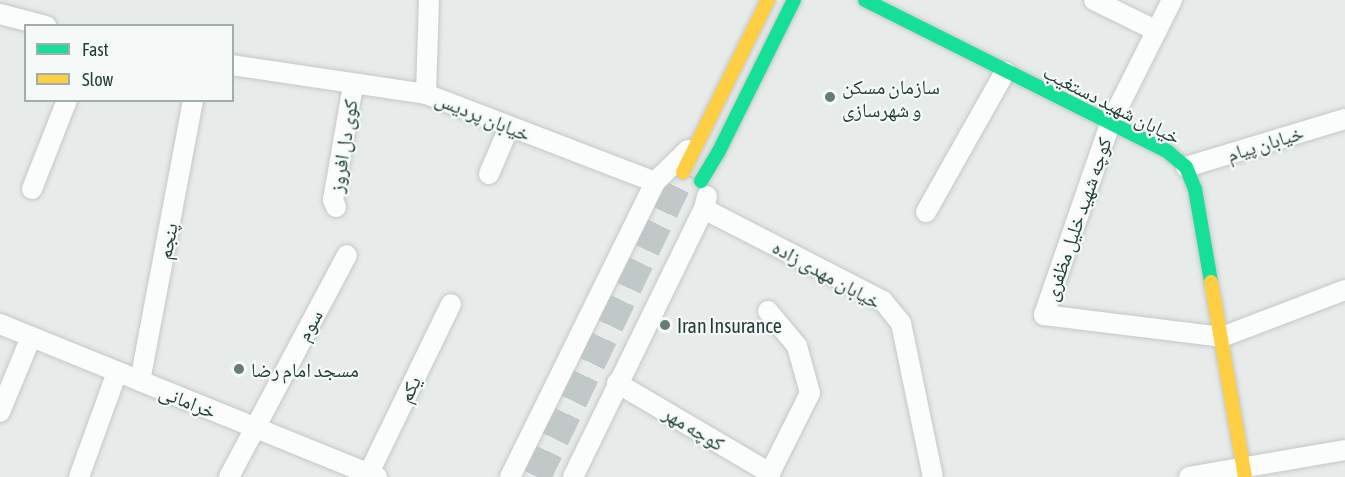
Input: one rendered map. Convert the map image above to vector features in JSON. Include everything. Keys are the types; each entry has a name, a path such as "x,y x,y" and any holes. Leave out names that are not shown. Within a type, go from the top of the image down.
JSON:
{"street":[{"path":"426,93 429,0"},
{"path":"683,172 768,0"},
{"path":"701,181 719,151 795,0"},
{"name":"خیابان شهید دستغیب","path":"865,0 1168,152 1186,167 1195,189 1245,473"},
{"path":"1094,0 1156,31"},
{"path":"1110,124 1172,0"},
{"path":"3,12 40,24"},
{"name":"خیابان پردیس","path":"234,65 353,85 426,93 655,182"},
{"path":"926,212 1005,72"},
{"name":"کوی دل افروز","path":"336,207 333,200 353,85"},
{"path":"32,189 66,102"},
{"name":"پنجم","path":"140,381 193,102"},
{"name":"خیابان پیام","path":"1186,167 1345,119"},
{"name":"کوچه شهید خلیل مظفری","path":"1110,124 1044,315 1222,337"},
{"path":"489,174 509,127"},
{"path":"510,477 655,182 699,140"},
{"path":"573,477 704,209 719,151"},
{"name":"خیابان مهدی زاده","path":"704,209 883,302 901,323 933,477"},
{"name":"سوم","path":"228,477 347,255"},
{"path":"1222,337 1345,290"},
{"name":"یکم","path":"371,476 451,304"},
{"path":"768,310 797,345 810,393 769,475"},
{"name":"خرامانی","path":"0,324 371,476"},
{"path":"0,412 31,337"},
{"path":"79,477 117,372"},
{"name":"کوچه مهر","path":"617,383 769,475"},
{"path":"1189,477 1245,473 1345,450"}],"tunnel":[{"path":"537,477 683,172"}],"traffic: fast":[{"path":"701,181 719,151 794,0"},
{"path":"865,0 1168,152 1186,167 1195,189 1211,282"}],"traffic: slow":[{"path":"683,172 768,0"},
{"path":"1211,282 1245,477"}],"place":[{"name":"سازمان مسکن و شهرسازی","path":"830,97"},
{"name":"Iran Insurance","path":"665,325"},
{"name":"مسجد امام رضا","path":"239,369"}]}
